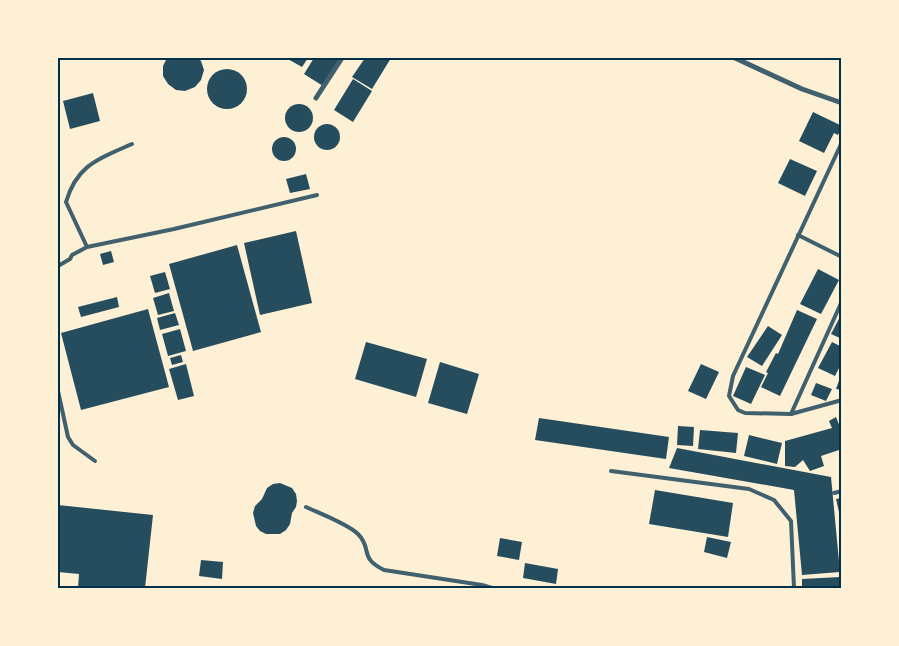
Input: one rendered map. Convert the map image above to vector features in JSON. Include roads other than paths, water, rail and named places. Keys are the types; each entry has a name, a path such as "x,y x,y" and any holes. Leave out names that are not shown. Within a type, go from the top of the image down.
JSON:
{"street":[{"path":"316,98 342,58"},
{"path":"735,58 802,89 842,103"}],"lane":[{"path":"842,142 733,376 730,396 738,410 745,413 791,414 842,400"},
{"path":"87,247 66,202 70,188 84,168 132,144"},
{"path":"58,266 70,259 72,255 87,247 174,229 317,195"},
{"path":"798,235 842,257"},
{"path":"791,414 842,301"},
{"path":"58,391 68,437 72,445 95,461"},
{"path":"611,471 749,489 774,500 791,521 794,588"},
{"path":"834,493 842,491"},
{"path":"306,507 355,531 365,544 371,562 384,570 492,588"}]}
